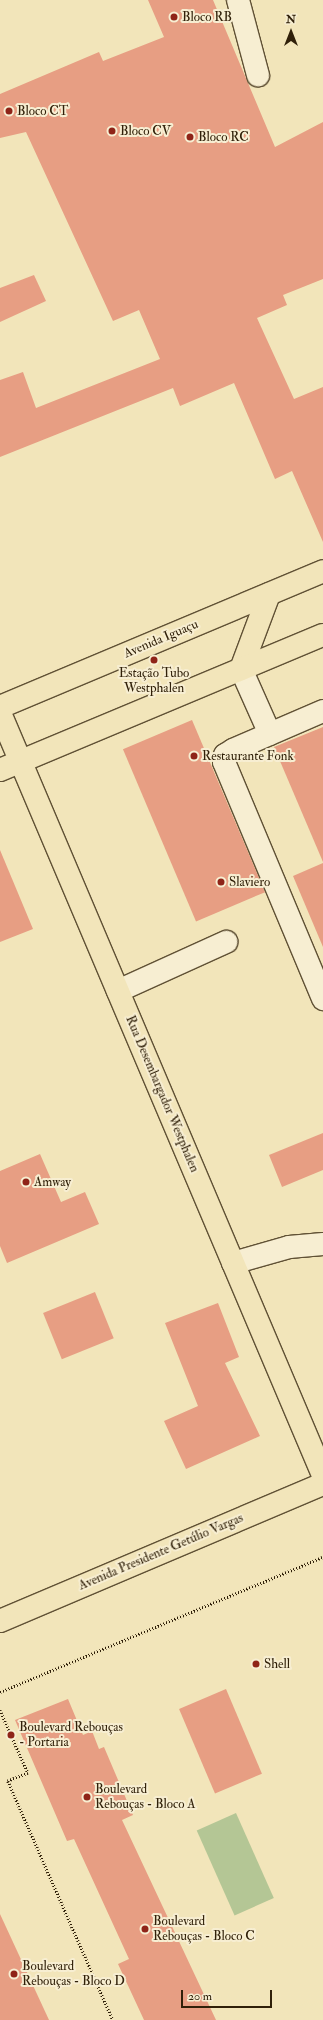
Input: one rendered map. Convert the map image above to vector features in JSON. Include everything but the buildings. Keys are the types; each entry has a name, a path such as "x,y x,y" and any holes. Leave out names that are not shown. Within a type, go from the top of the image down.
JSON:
{"main road":[{"name":"Avenida Iguaçu","path":"0,707 323,571"},
{"path":"241,669 269,594"},
{"path":"0,770 323,635"},
{"name":"Rua Desembargador Westphalen","path":"0,713 323,1474"},
{"name":"Avenida Presidente Getúlio Vargas","path":"0,1621 323,1484"}],"lane":[{"path":"238,0 258,75"},
{"path":"241,669 270,734"},
{"path":"323,711 233,750 225,755 224,762 323,999"},
{"path":"118,991 226,942"},
{"path":"234,1263 289,1247 323,1244"}],"path":[{"path":"0,1692 323,1557"},
{"path":"0,1710 28,1773 8,1781 113,2020"}],"green space":[{"path":"236,1813 274,1898 235,1915 197,1830"}],"place":[{"name":"Bloco RB","path":"174,17"},
{"name":"Bloco CT","path":"9,111"},
{"name":"Bloco CV","path":"112,131"},
{"name":"Bloco RC","path":"190,137"},
{"name":"Estação Tubo Westphalen","path":"154,660"},
{"name":"Restaurante Fonk","path":"194,756"},
{"name":"Slaviero","path":"221,882"},
{"name":"Amway","path":"26,1182"},
{"name":"Shell","path":"256,1664"},
{"name":"Boulevard Rebouças - Portaria","path":"11,1735"},
{"name":"Boulevard Rebouças - Bloco A","path":"87,1797"},
{"name":"Boulevard Rebouças - Bloco C","path":"145,1929"},
{"name":"Boulevard Rebouças - Bloco D","path":"14,1974"}]}
